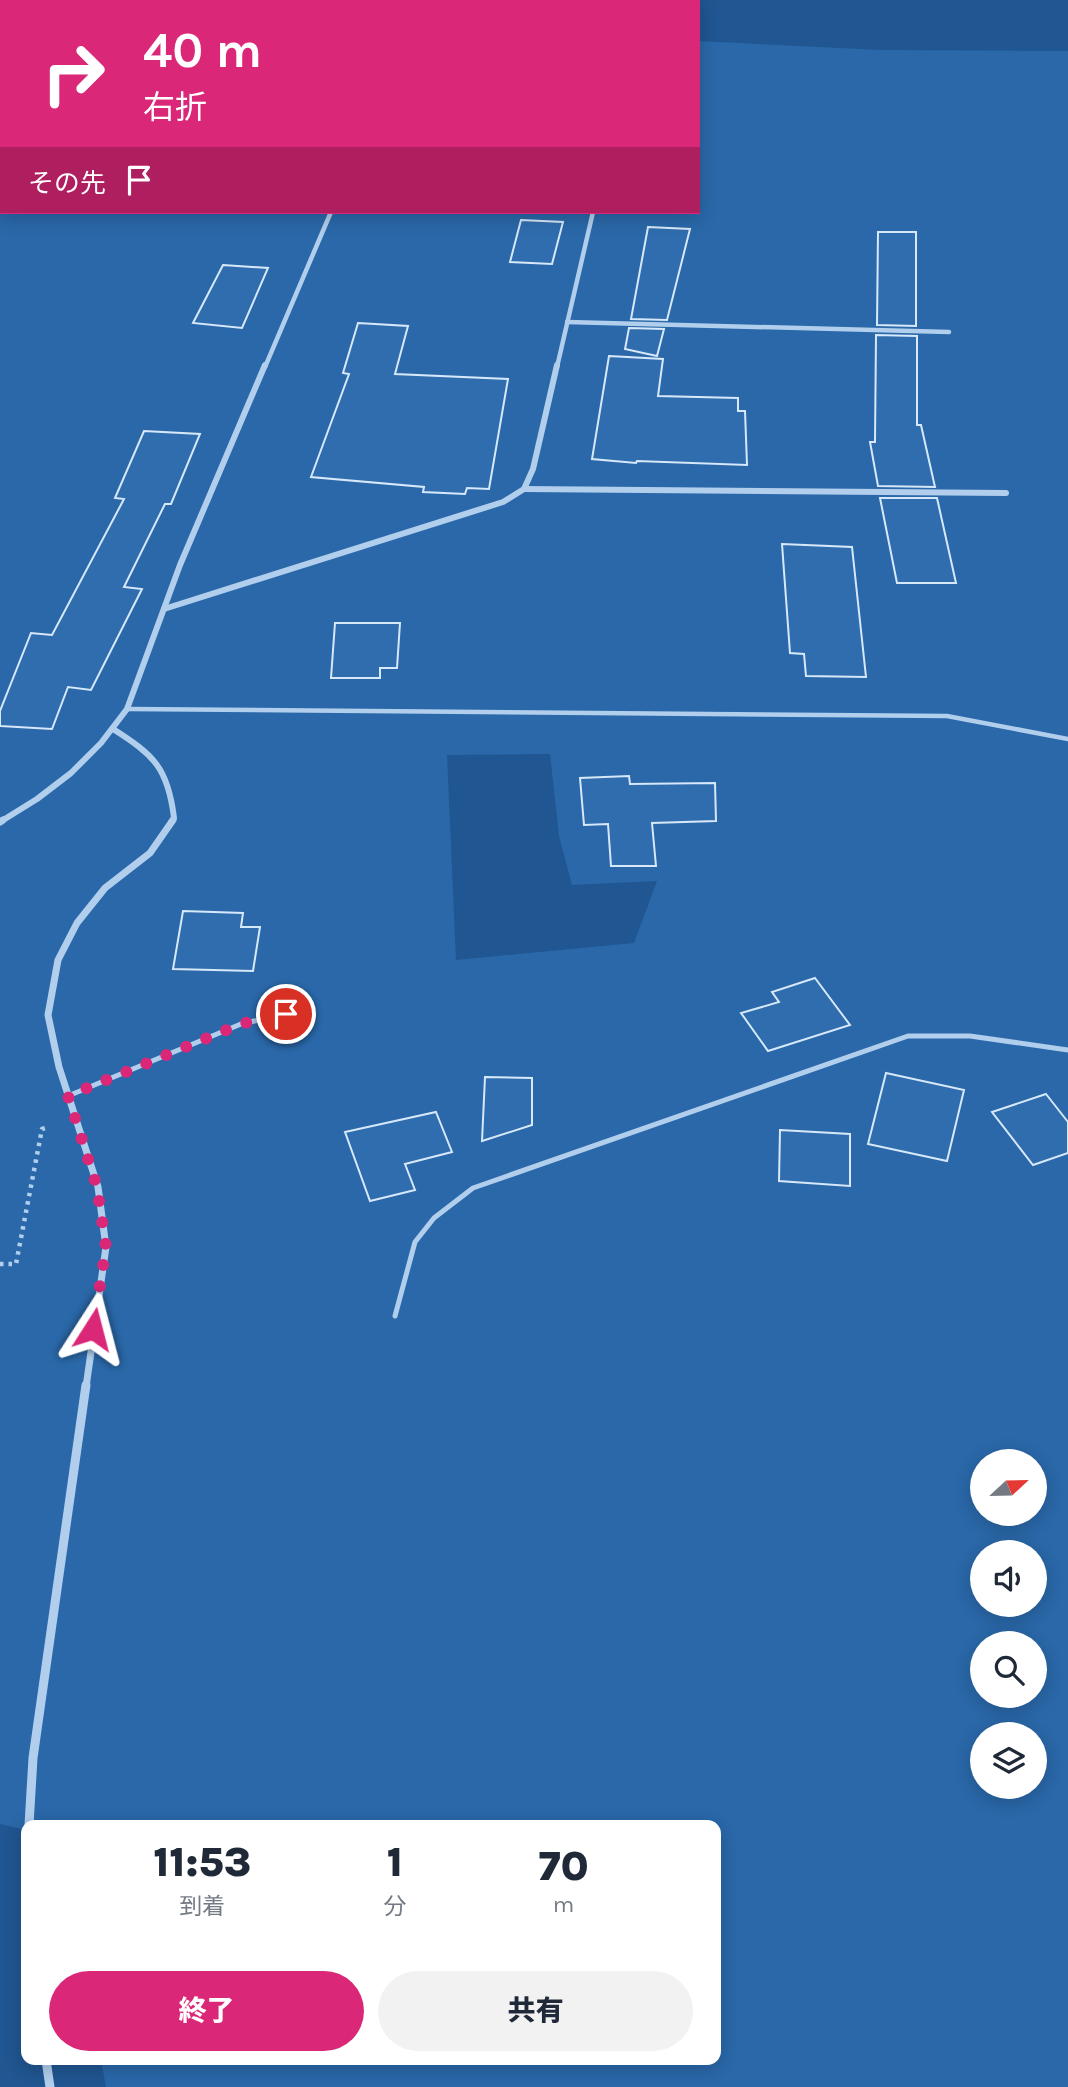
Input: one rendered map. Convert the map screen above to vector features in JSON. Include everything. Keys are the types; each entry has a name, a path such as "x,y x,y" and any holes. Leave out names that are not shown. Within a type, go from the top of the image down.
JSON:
{"street":[{"path":"0,822 68,779 113,729 127,709 164,609 330,214"},
{"path":"524,489 533,469 593,214"},
{"path":"567,322 949,332"},
{"path":"164,609 503,502 524,489 1006,493"},
{"path":"29,1820 33,1758 106,1247 97,1187 68,1096 48,1015 58,960 77,923 105,888 150,853 174,818 171,788 153,755 113,729"},
{"path":"47,2065 50,2087"}],"lane":[{"path":"127,709 947,716 1068,739"},
{"path":"68,1096 241,1024 286,1014"},
{"path":"395,1316 415,1242 434,1218 473,1188 908,1036 970,1036 1068,1050"}],"path":[{"path":"0,1264 16,1264 42,1129 73,1112"}],"shaded area":[{"path":"700,41 881,50 1068,51 1068,2087 106,2087 102,2065 721,2065 721,1820 21,1820 21,1829 0,1824 0,214 700,214","holes":["550,754 559,836 572,885 657,881 634,943 456,960 447,755"]}],"building":[{"path":"521,220 563,222 552,264 510,262"},
{"path":"648,227 690,229 667,320 631,319"},
{"path":"878,232 916,232 916,326 877,325"},
{"path":"223,265 268,268 242,328 193,323"},
{"path":"358,323 408,326 395,374 508,379 489,489 467,488 465,494 423,492 424,487 311,477 349,374 343,373"},
{"path":"629,328 664,329 657,356 625,349"},
{"path":"876,335 917,336 917,425 921,425 935,487 878,486 870,442 875,442"},
{"path":"609,356 663,359 658,396 738,398 738,411 745,411 747,465 636,463 592,459"},
{"path":"144,431 200,434 171,504 165,504 124,587 142,589 91,690 68,687 52,729 0,726 0,711 31,633 52,635 124,499 115,498"},
{"path":"880,498 937,498 956,583 897,583"},
{"path":"782,544 852,547 866,677 806,676 804,654 790,653"},
{"path":"335,623 400,623 397,668 380,668 380,678 331,678"},
{"path":"629,776 630,784 715,783 716,821 652,823 656,866 611,866 608,824 584,825 580,778"},
{"path":"183,911 243,913 241,927 260,927 253,971 173,969"},
{"path":"815,978 850,1025 768,1051 741,1013 779,1002 772,992"},
{"path":"886,1073 964,1090 947,1161 868,1144"},
{"path":"485,1077 532,1078 532,1125 482,1141"},
{"path":"1046,1094 1068,1122 1068,1153 1033,1165 992,1112"},
{"path":"436,1112 452,1152 405,1164 415,1190 370,1201 345,1132"},
{"path":"780,1130 850,1134 850,1186 779,1181"}],"route":[{"path":"93,1329 106,1247 97,1187 68,1096 241,1024 286,1014"}]}
